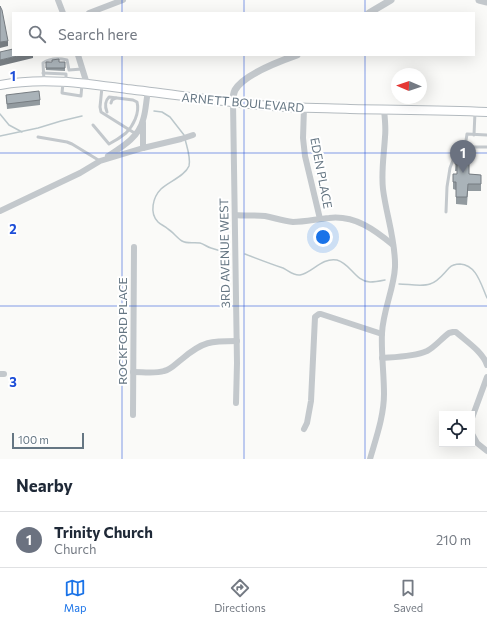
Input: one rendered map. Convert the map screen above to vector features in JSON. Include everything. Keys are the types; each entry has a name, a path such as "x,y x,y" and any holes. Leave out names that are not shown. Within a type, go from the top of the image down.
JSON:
{"main road":[{"name":"ARNETT BOULEVARD","path":"0,85 44,77 63,77 102,86 259,105 304,108 487,112"}],"street":[{"path":"58,0 63,12"},
{"path":"92,12 122,0"},
{"path":"371,12 391,0"},
{"path":"479,0 487,2"},
{"path":"78,56 84,83"},
{"path":"233,102 233,96 236,88 249,77 294,56"},
{"path":"143,148 143,121 148,91"},
{"name":"3RD AVENUE WEST","path":"233,102 237,342 236,404"},
{"name":"EDEN PLACE","path":"304,108 305,156 320,219"},
{"path":"370,459 383,406 382,334 394,276 395,260 383,187 384,110"},
{"path":"0,211 80,173 125,144 136,134 143,121"},
{"path":"100,160 192,135"},
{"path":"235,215 259,216 289,222 339,218 356,221 374,230 393,244"},
{"name":"ROCKFORD PLACE","path":"133,415 134,247"},
{"path":"304,429 307,423 311,400 315,317 321,314 382,334"},
{"path":"382,358 408,356 420,353 428,350 449,333 456,332 481,355 487,365"},
{"path":"133,372 164,371 174,366 192,351 207,343 218,341 237,342"},
{"path":"475,411 487,377"},
{"path":"475,439 487,451"}],"lane":[{"path":"44,77 43,63 46,60 55,58 67,60 69,70 63,77 62,93 81,96 84,83"},
{"path":"61,59 61,64"},
{"path":"69,70 82,69"},
{"path":"44,77 50,72 63,77"},
{"path":"102,86 101,112 108,111"},
{"path":"111,97 110,103 116,98"},
{"path":"93,125 109,144 125,134 129,129 135,120 138,112 138,106 137,102 133,100 111,97 107,98 105,108 129,129 136,134"},
{"path":"474,135 475,111"},
{"path":"465,147 467,134 487,135"},
{"path":"38,137 67,142 100,160"},
{"path":"446,212 447,187 455,155 465,147 487,148"}],"building":[{"path":"0,6 8,41 0,42"},
{"path":"12,49 12,56 18,56 0,60 0,52"},
{"path":"59,59 59,62 65,62 65,68 46,68 46,62 52,62 52,60"},
{"path":"39,91 40,100 7,104 6,95"},
{"path":"456,155 468,156 469,174 481,175 481,184 468,184 467,197 456,197 456,182 453,182 453,174 457,174 457,164 455,164"}],"waterway":[{"path":"154,111 162,112 170,117 184,135"},
{"path":"0,114 9,125 22,132"},
{"path":"0,136 38,128 82,116"},
{"path":"185,139 189,156 189,166 184,173 164,186 158,192 153,205 155,218 184,242 200,243 210,248 229,253"},
{"path":"245,254 283,268 296,275 304,274 327,261 337,260 346,265 360,279 370,282 385,280"},
{"path":"399,284 427,285 433,283 451,266 460,264 471,268 478,276 487,298"}],"place":[{"name":"Trinity Church","path":"463,173"}]}
